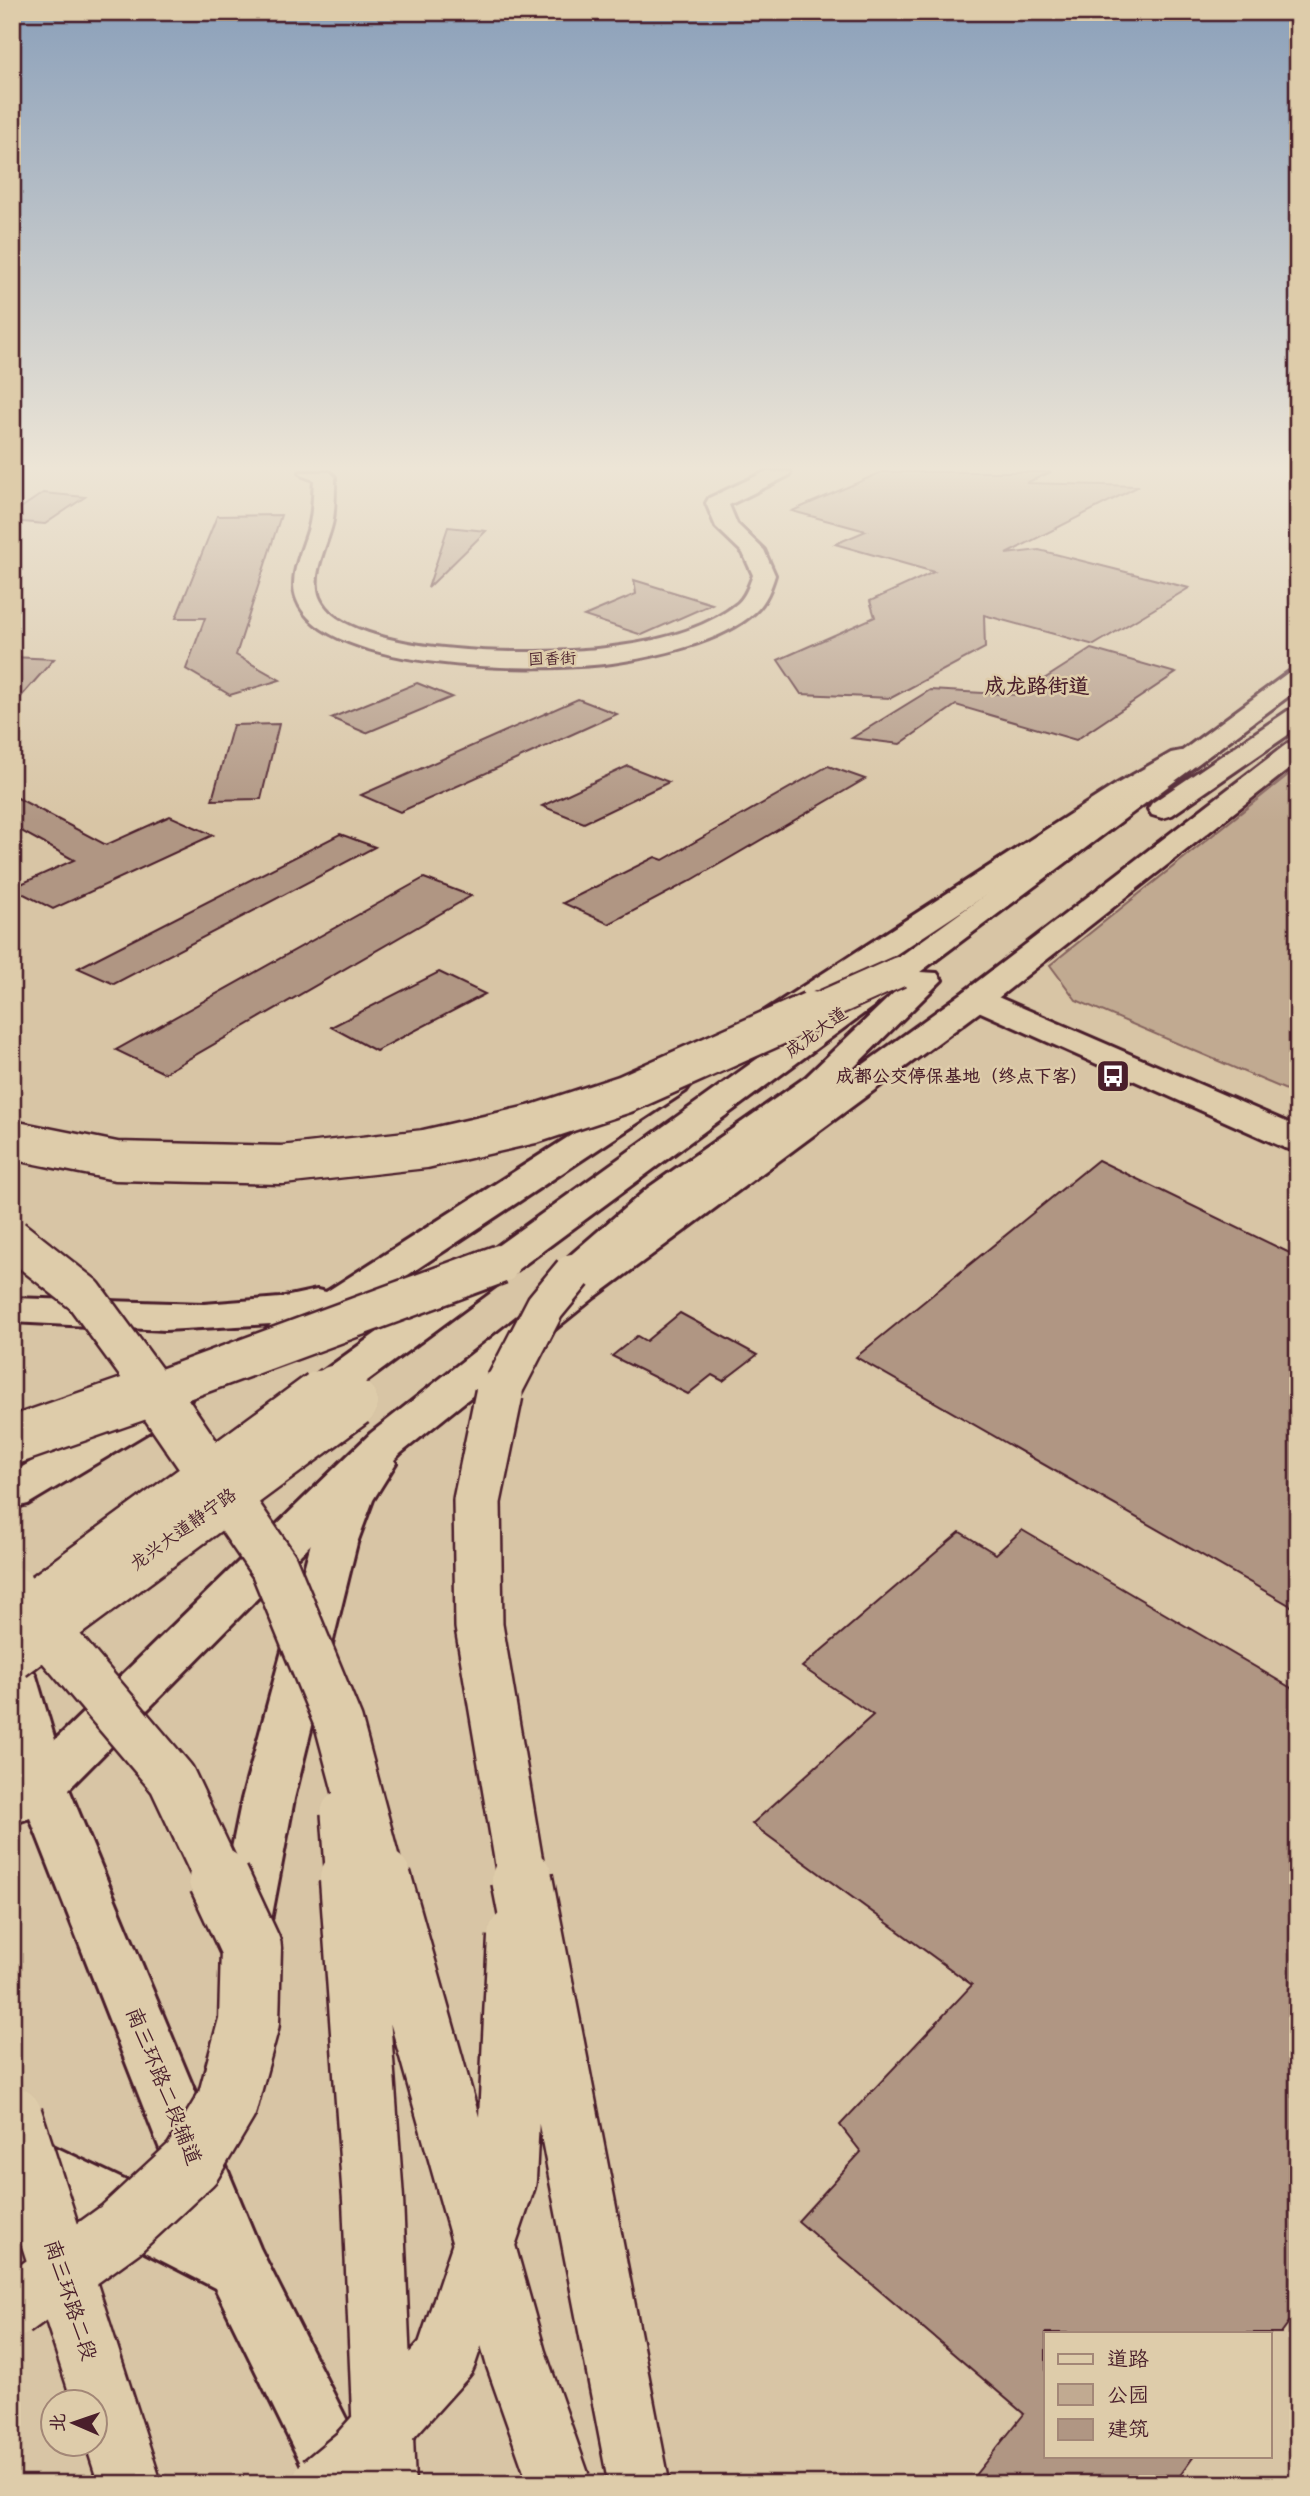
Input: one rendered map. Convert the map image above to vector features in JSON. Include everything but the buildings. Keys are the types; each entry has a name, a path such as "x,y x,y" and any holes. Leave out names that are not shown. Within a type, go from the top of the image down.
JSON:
{"main road":[{"name":"国香街","path":"305,588 309,603 319,618 360,640 481,659 531,660 609,656 647,649 726,620 745,608 759,588"},
{"name":"成龙大道","path":"1086,849 1213,740 1298,677"},
{"name":"成龙大道","path":"343,1394 1086,849 1298,716"},
{"path":"12,1493 353,1293 1102,806 1213,740"},
{"path":"27,1793 386,1443 581,1288 986,991 1298,749"},
{"name":"成龙大道","path":"343,1394 500,1264 912,976"},
{"path":"12,1140 116,1161 282,1165 425,1149 534,1124 625,1094 912,976"},
{"path":"639,2484 623,2413 521,1874 479,1626 477,1501 499,1394 545,1307 573,1273 661,1196 818,1084 912,976"},
{"path":"986,991 1298,1118"},
{"path":"986,991 1298,1140"},
{"path":"12,1238 83,1295 140,1370 274,1566 339,1724 412,1995 516,2359 560,2484"},
{"path":"12,1441 198,1376 500,1264"},
{"path":"12,1273 42,1290 140,1370"},
{"path":"12,1310 231,1318 280,1312 353,1293"},
{"name":"龙兴大道静宁路","path":"12,1619 343,1394"},
{"name":"龙兴大道静宁路","path":"12,1656 343,1394"},
{"path":"196,2163 268,1798 334,1543 352,1498 386,1443"},
{"path":"12,1590 172,1779 251,1948 249,2022 227,2105 192,2163 121,2229 12,2308"},
{"name":"南三环路二段辅道","path":"12,1676 27,1793 196,2163 236,2267 346,2484"},
{"path":"339,1724 373,2199 385,2484"},
{"path":"323,2484 358,2455 446,2357 506,2179 521,1874"},
{"name":"南三环路二段","path":"12,2117 130,2484"},
{"path":"12,2181 53,2174 236,2267"}],"green space":[{"path":"1298,767 1298,1095 1076,1000 1050,965"}],"place":[{"name":"成都公交停保基地（终点下客）","path":"1113,1076"}],"district":[{"name":"成龙路街道","path":"1037,686"}]}
